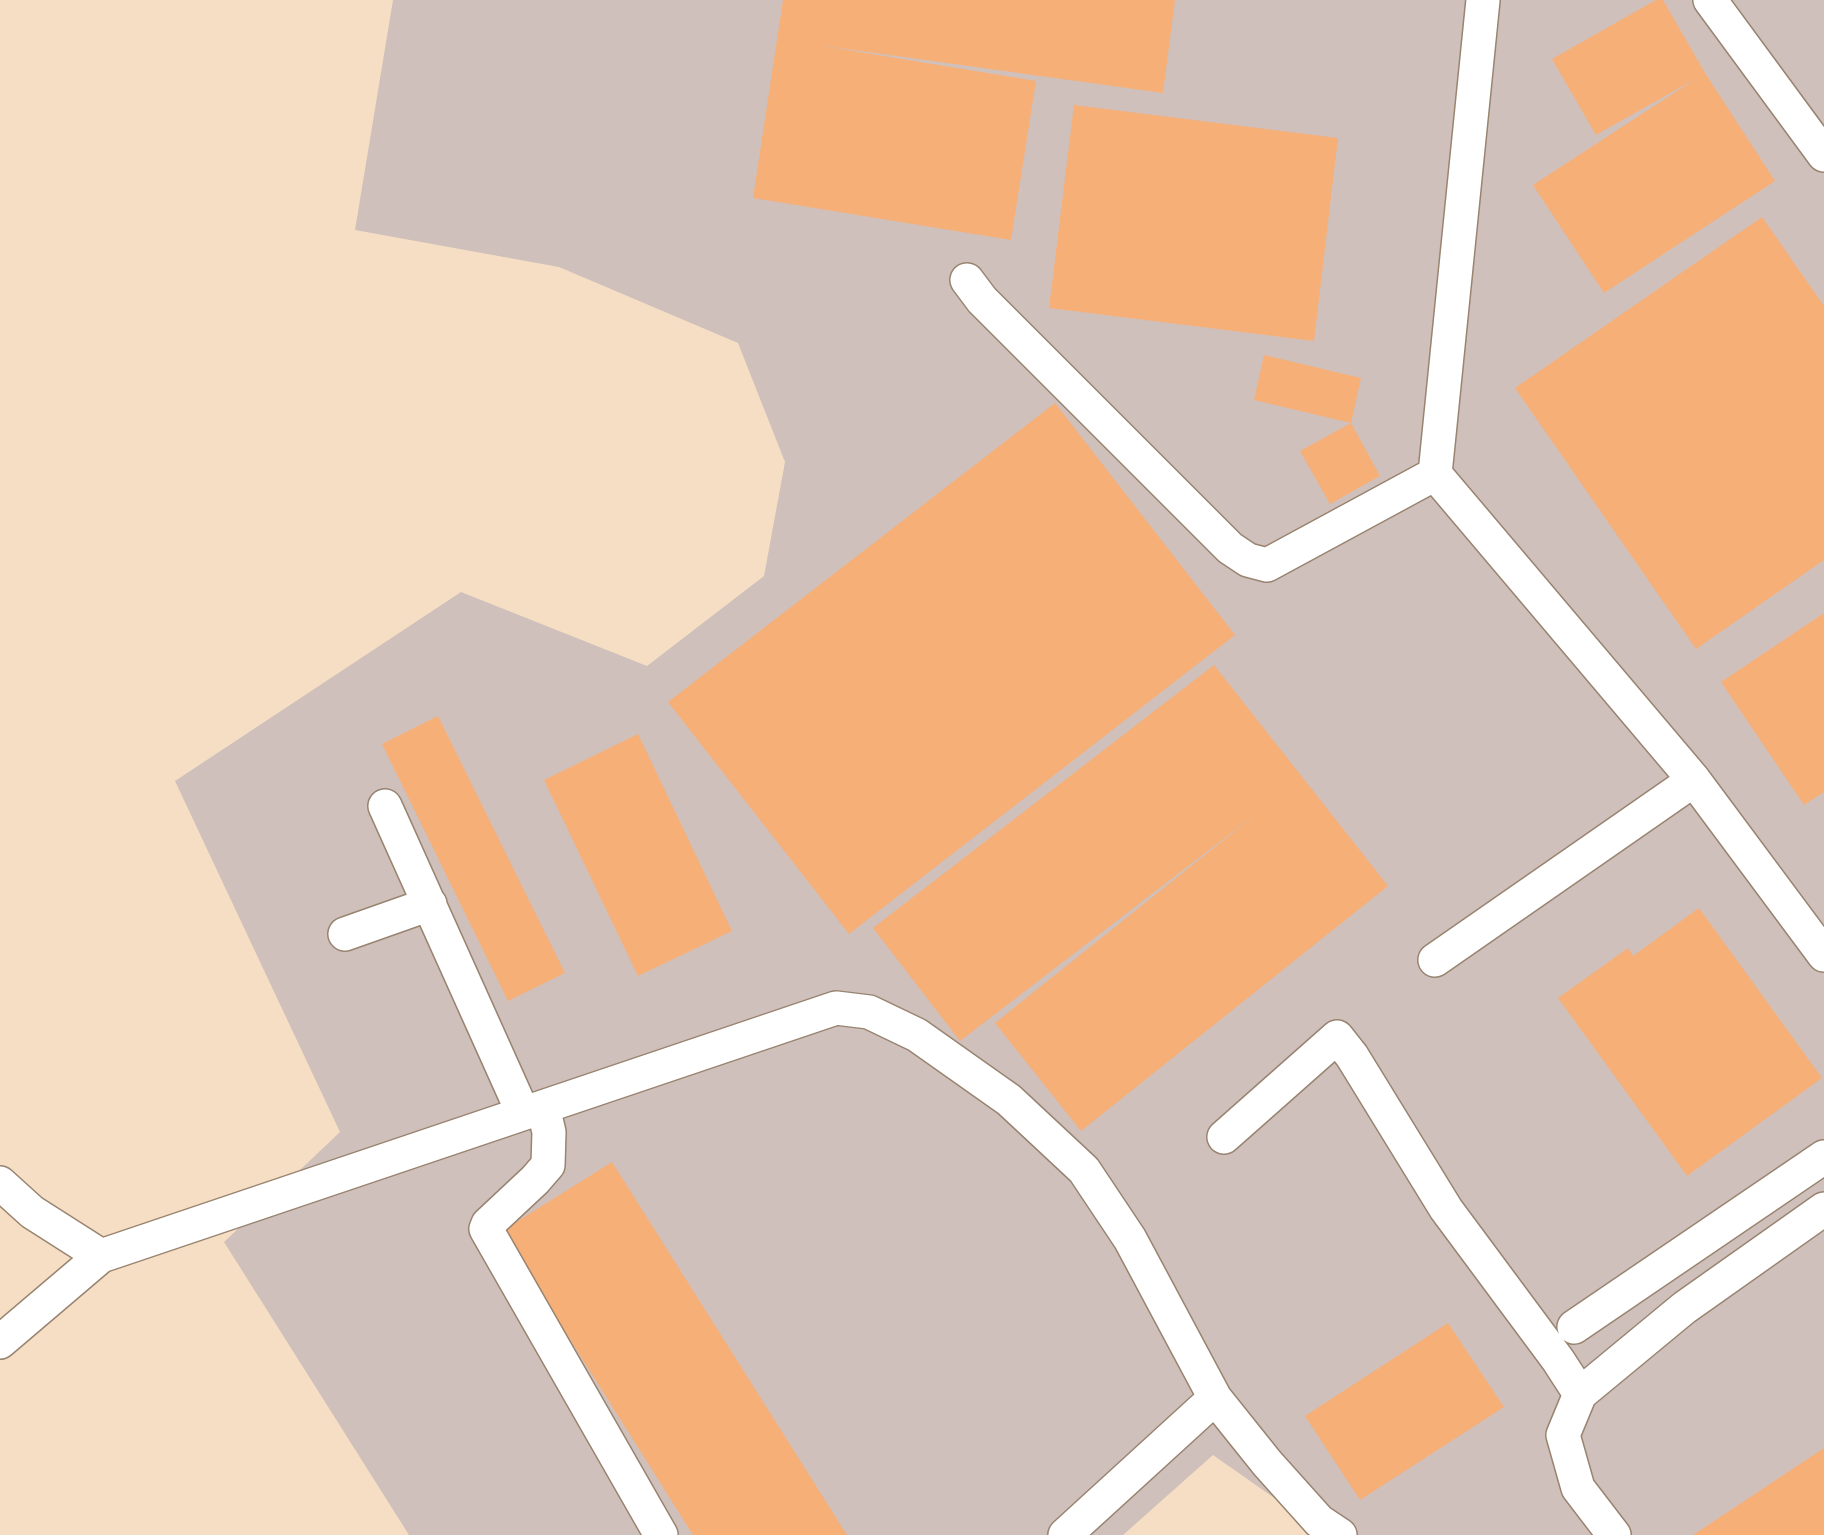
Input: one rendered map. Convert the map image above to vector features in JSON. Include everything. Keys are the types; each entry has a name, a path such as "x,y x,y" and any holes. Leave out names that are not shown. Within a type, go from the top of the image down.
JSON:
{"street":[{"path":"1483,0 1435,474 1694,780 1824,954"},
{"path":"1710,0 1824,155"},
{"path":"967,280 991,309 1220,538 1248,560 1268,565 1435,474"},
{"path":"1435,960 1694,780"},
{"path":"385,806 430,904 533,1110 549,1132 548,1164 486,1229 661,1535"},
{"path":"345,934 430,904"},
{"path":"0,1342 101,1256 836,1008 869,1012 917,1035 1009,1101 1084,1170 1130,1238 1216,1398 1267,1463 1319,1521 1340,1535"},
{"path":"1224,1137 1337,1037 1352,1056 1446,1209 1558,1360 1580,1394"},
{"path":"1574,1327 1824,1157"},
{"path":"0,1183 32,1212 101,1256"},
{"path":"1614,1535 1578,1488 1563,1435 1580,1394 1684,1308 1824,1209"},
{"path":"1065,1535 1216,1398"}],"shaded area":[{"path":"393,0 1824,0 1824,1535 1327,1535 1213,1455 1123,1535 409,1535 224,1242 340,1132 175,781 461,592 647,666 764,576 785,462 738,343 559,267 355,230"}],"building":[{"path":"783,0 1175,0 1163,93 817,45 1036,81 1011,240 753,198"},
{"path":"1656,0 1663,0 1705,73 1775,181 1604,293 1533,185 1697,78 1596,135 1552,59"},
{"path":"1074,105 1338,138 1314,341 1049,308"},
{"path":"1762,217 1824,306 1824,560 1696,649 1515,388"},
{"path":"1264,355 1361,378 1351,423 1254,400"},
{"path":"1055,403 1235,635 849,934 668,702"},
{"path":"1351,423 1380,476 1330,504 1300,451"},
{"path":"1824,613 1824,792 1804,805 1721,682"},
{"path":"1214,665 1388,886 1081,1131 995,1023 1260,811 960,1041 873,928"},
{"path":"438,716 565,973 508,1001 382,744"},
{"path":"638,734 732,931 638,976 544,780"},
{"path":"1699,908 1822,1078 1687,1176 1558,998 1628,948 1633,956"},
{"path":"612,1162 847,1535 693,1535 502,1231"},
{"path":"1448,1323 1504,1407 1360,1500 1305,1416"},
{"path":"1824,1448 1824,1535 1693,1535"}]}
